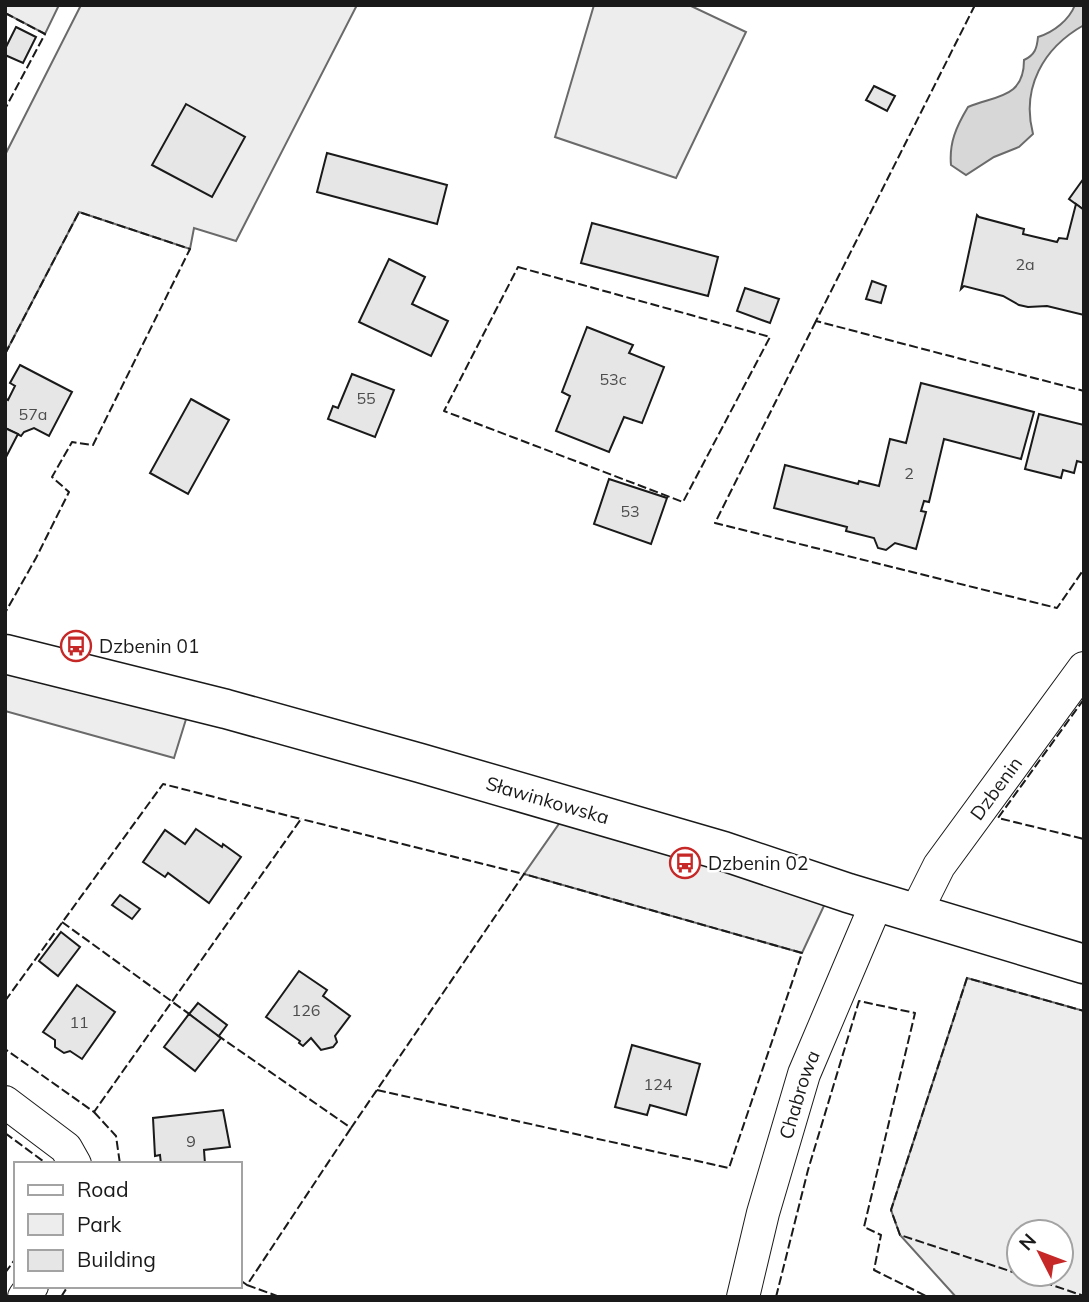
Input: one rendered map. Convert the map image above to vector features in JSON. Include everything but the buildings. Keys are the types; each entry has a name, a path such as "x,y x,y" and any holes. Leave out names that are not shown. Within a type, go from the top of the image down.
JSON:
{"street":[{"name":"Sławinkowska","path":"5,654 226,709 420,763 723,851 915,914 1084,964"},
{"name":"Dzbenin","path":"915,914 939,866 1084,668"},
{"name":"Chabrowa","path":"743,1297 763,1213 804,1074 877,902"},
{"path":"5,1102 66,1148 74,1162"}],"green space":[{"path":"5,5 59,5 45,34 5,13"},
{"path":"81,5 357,5 236,241 194,228 190,249 79,212 5,354 5,155"},
{"path":"594,5 689,5 746,32 676,178 555,137"},
{"path":"5,671 187,716 174,758 5,711"},
{"path":"561,821 829,895 802,953 524,874"},
{"path":"967,978 1084,1011 1084,1297 956,1297 900,1235 891,1210"}],"shaded area":[{"path":"1075,5 1084,5 1084,25 1057,45 1047,57 1033,85 1030,117 1033,134 1019,147 994,157 966,175 951,165 954,135 968,107 998,97 1014,88 1023,72 1024,60 1035,51 1038,37 1060,25"}],"fence":[{"path":"975,5 816,321 1084,391"},
{"path":"5,13 45,34 5,109"},
{"path":"5,354 79,212 190,249 93,445 72,442 52,477 69,492 5,613"},
{"path":"518,267 770,337 683,502 444,411 518,267"},
{"path":"816,321 715,523 1057,608 1084,569"},
{"path":"1084,699 998,818 1084,839"},
{"path":"5,1001 163,784 301,819 94,1112 5,1049"},
{"path":"217,1035 351,1128 524,874 301,819"},
{"path":"377,1090 729,1168 802,953 524,874"},
{"path":"62,922 192,1016"},
{"path":"1005,1269 900,1235 891,1210 967,978 1084,1011"},
{"path":"776,1297 808,1170 859,1001 915,1013 864,1227 881,1235 874,1270 928,1297"},
{"path":"94,1112 116,1136 120,1162"},
{"path":"242,1281 247,1285 351,1128"},
{"path":"5,1133 44,1162"},
{"path":"5,1273 14,1261"},
{"path":"247,1285 280,1297"},
{"path":"61,1297 67,1288"},
{"path":"1061,1288 1084,1296"}],"place":[{"name":"Dzbenin 01","path":"76,646"},
{"name":"Dzbenin 02","path":"685,863"}]}
